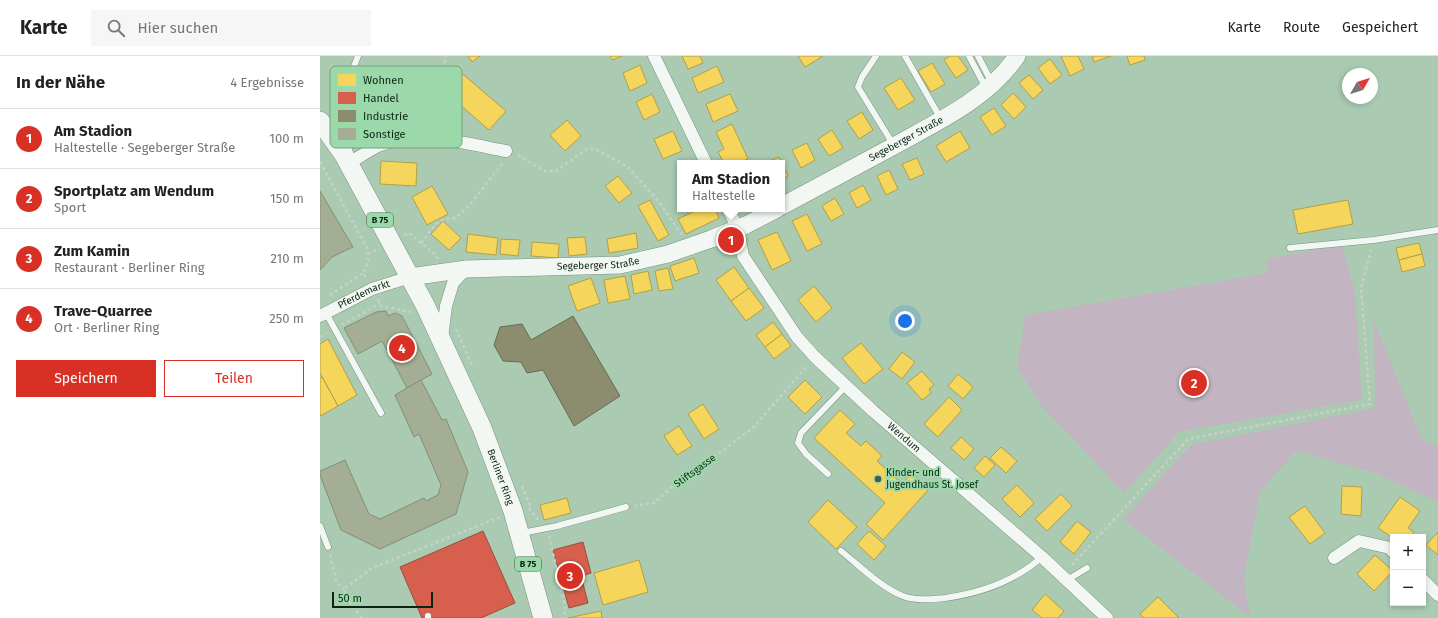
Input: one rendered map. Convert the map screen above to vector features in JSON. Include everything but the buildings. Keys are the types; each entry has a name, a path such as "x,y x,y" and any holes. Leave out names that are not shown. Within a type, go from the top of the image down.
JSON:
{"main road":[{"name":"Segeberger Straße","path":"785,204 942,120 981,95 1011,66 1017,56"},
{"name":"B 75","path":"320,121 330,136"},
{"name":"B 75","path":"338,148 346,159 410,277"},
{"name":"Segeberger Straße","path":"410,277 466,269 620,265 668,254 738,229 771,212"},
{"name":"Berliner Ring","path":"410,277 482,428 513,511 543,618"}],"street":[{"path":"654,56 705,160"},
{"path":"462,143 509,151"},
{"path":"346,159 374,148"},
{"name":"Wendum","path":"730,212 738,229 743,256 797,337 815,357 846,386 1042,557 1102,616"},
{"path":"442,342 446,306 453,283 466,269"},
{"name":"Pferdemarkt","path":"323,315 372,289 410,277"},
{"path":"1334,558 1359,541 1390,548"},
{"path":"1426,583 1438,595"}],"lane":[{"path":"354,66 358,56"},
{"path":"876,56 862,77 858,86 894,146"},
{"path":"905,56 942,120"},
{"path":"969,56 989,87"},
{"path":"978,56 989,87"},
{"path":"346,159 350,148"},
{"path":"1290,248 1374,240 1438,230"},
{"path":"323,315 335,329 381,413"},
{"path":"828,474 806,454 798,443 801,433 846,386"},
{"path":"519,534 626,507"},
{"path":"320,526 328,547"},
{"path":"841,551 891,591 912,599 934,599 988,589 1018,575 1042,557"},
{"path":"1065,578 1087,568"}],"path":[{"path":"444,66 446,56"},
{"path":"421,243 436,224 444,219 455,218 466,208 509,151 544,171 556,170 587,149 595,149 628,167 659,202 683,237"},
{"path":"320,162 368,250 368,263 363,273 326,298"},
{"path":"404,236 409,233 437,256"},
{"path":"1065,578 1188,439 1370,404 1360,288 1374,240"},
{"path":"368,254 372,252"},
{"path":"363,273 365,277"},
{"path":"320,337 380,303 381,306 413,313"},
{"name":"Stiftsgasse","path":"626,507 654,503 684,476 719,453 754,427 815,357"},
{"path":"344,589 372,568 513,511 531,508 546,528 566,610 562,618"},
{"path":"328,547 337,583 344,589 349,601 362,618"}],"shaded area":[{"path":"1342,245 1355,291 1362,400 1179,432 1124,493 1040,404 1017,367 1025,315 1268,273 1266,259"},
{"path":"1374,321 1422,440 1438,447 1438,502 1375,473 1296,451 1260,492 1244,577 1250,617 1123,519 1191,445 1375,408"}],"place":[{"name":"Am Stadion","path":"731,240"},
{"name":"Trave-Quarree","path":"402,348"},
{"name":"Sportplatz am Wendum","path":"1194,383"},
{"name":"Kinder- und Jugendhaus St. Josef","path":"878,479"},
{"name":"Zum Kamin","path":"570,576"}]}
